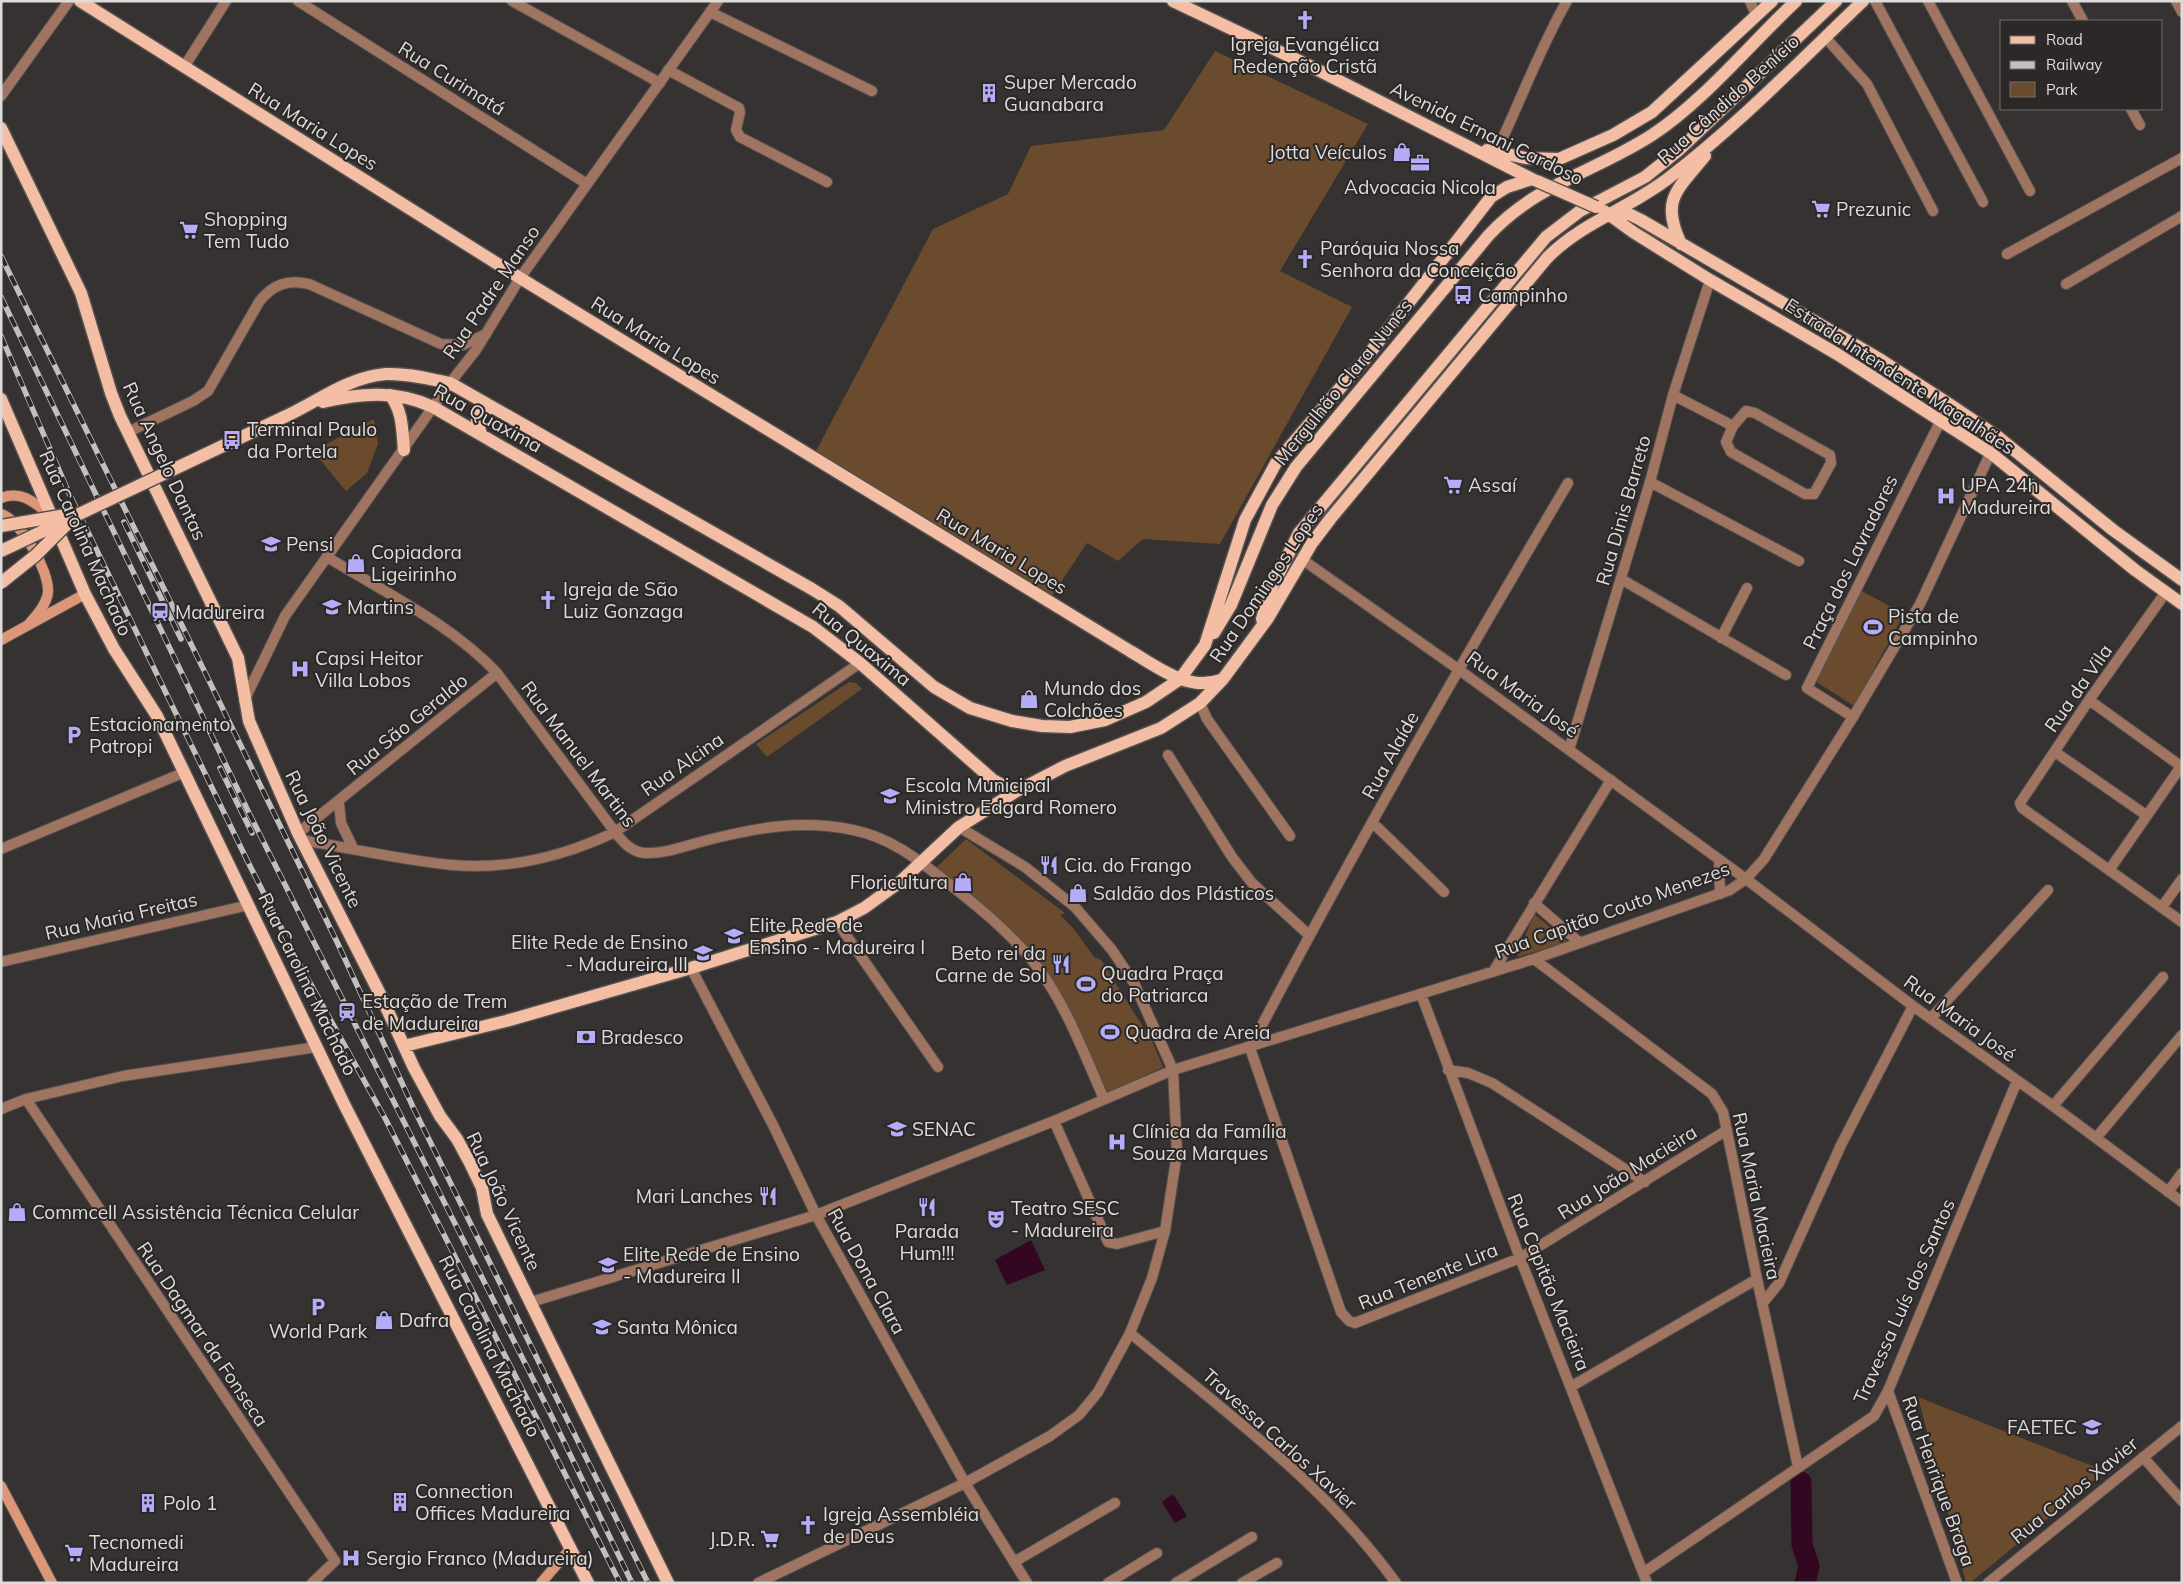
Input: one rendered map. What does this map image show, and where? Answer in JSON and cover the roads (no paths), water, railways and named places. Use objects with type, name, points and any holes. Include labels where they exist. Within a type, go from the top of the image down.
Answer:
[{"type":"main road","name":"Rua Maria Lopes","points":[[80,1],[520,278],[1122,646],[1180,679],[1203,684],[1223,679]]},
{"type":"main road","name":"Avenida Ernani Cardoso","points":[[1173,1],[1298,60],[1534,180],[1596,207]]},
{"type":"main road","points":[[1470,146],[1511,156],[1539,159],[1559,158],[1580,152],[1652,112],[1772,1]]},
{"type":"main road","name":"Mergulhão Clara Nunes","points":[[1205,645],[1225,615],[1272,505],[1296,467],[1488,236],[1502,221],[1529,199],[1652,135],[1704,91],[1796,1]]},
{"type":"main road","points":[[1259,629],[1270,591],[1299,533],[1546,237],[1580,211],[1645,177],[1674,154],[1836,1]]},
{"type":"main road","name":"Rua Cândido Benício","points":[[1610,214],[1660,185],[1721,137],[1863,1]]},
{"type":"main road","name":"Rua Angelo Dantas","points":[[1,128],[81,293],[111,393],[128,432],[238,658],[244,701]]},
{"type":"main road","points":[[1681,244],[1673,227],[1670,214],[1674,197],[1721,137]]},
{"type":"main road","name":"Rua Domingos Lopes","points":[[1030,724],[1070,727],[1105,720],[1146,702],[1180,679],[1205,645],[1245,520],[1276,463],[1359,366],[1491,197],[1507,187],[1534,180]]},
{"type":"main road","name":"Estrada Intendente Magalhães","points":[[1596,207],[1610,214],[1633,232],[1710,280],[1837,354],[1992,454],[2182,604]]},
{"type":"main road","name":"Rua Domingos Lopes","points":[[404,1046],[506,1021],[691,968],[837,922],[890,890],[958,827],[1015,792],[1065,766],[1161,728],[1200,703],[1223,679],[1275,608],[1303,560],[1331,518],[1547,258],[1575,234],[1610,214]]},
{"type":"main road","name":"Estrada Intendente Magalhães","points":[[1610,214],[1628,214],[1881,360],[1998,437],[2113,530],[2182,580]]},
{"type":"main road","name":"Rua Quaxima","points":[[309,406],[349,383],[376,375],[398,374],[450,383],[812,589],[839,606],[909,668],[952,698],[970,708],[1030,724]]},
{"type":"main road","name":"Rua Quaxima","points":[[309,406],[363,394],[390,395],[414,399],[433,407],[793,614],[834,641],[993,780],[1015,792]]},
{"type":"main road","points":[[390,395],[397,406],[401,420],[404,450]]},
{"type":"main road","name":"Rua Carolina Machado","points":[[1,399],[85,594],[114,649],[157,716],[317,1047],[588,1583]]},
{"type":"main road","points":[[1,551],[309,406]]},
{"type":"main road","points":[[481,434],[477,420],[482,411],[490,407]]},
{"type":"main road","points":[[1,498],[16,495],[22,496],[50,515]]},
{"type":"main road","points":[[1,526],[79,513]]},
{"type":"main road","points":[[1,583],[36,555],[79,513]]},
{"type":"main road","points":[[1,514],[18,524],[46,577],[46,600],[28,625]]},
{"type":"main road","points":[[1,640],[85,594]]},
{"type":"main road","name":"Rua João Vicente","points":[[244,701],[248,721],[299,837],[440,1116],[457,1139],[470,1163],[482,1188],[487,1214],[668,1583]]},
{"type":"main road","points":[[1,1486],[52,1583]]},
{"type":"main road","points":[[541,1583],[571,1548]]},
{"type":"street","points":[[1,96],[69,1]]},
{"type":"street","points":[[184,67],[226,1]]},
{"type":"street","name":"Rua Curimatá","points":[[298,1],[587,184]]},
{"type":"street","points":[[512,1],[660,83]]},
{"type":"street","name":"Rua Padre Manso","points":[[244,701],[285,616],[487,333],[520,278],[718,1]]},
{"type":"street","points":[[1504,135],[1532,75],[1549,32],[1566,1]]},
{"type":"street","points":[[1750,1],[1756,15]]},
{"type":"street","points":[[1875,1],[1983,202]]},
{"type":"street","points":[[1928,1],[2030,191]]},
{"type":"street","points":[[2072,1],[2082,20]]},
{"type":"street","points":[[2176,1],[2182,12]]},
{"type":"street","points":[[710,12],[872,91]]},
{"type":"street","points":[[1826,37],[1867,84],[1933,211]]},
{"type":"street","points":[[668,70],[739,108],[740,112],[736,130],[740,138],[827,182]]},
{"type":"street","points":[[2132,110],[2140,125]]},
{"type":"street","points":[[2007,254],[2182,158]]},
{"type":"street","points":[[2066,284],[2182,216]]},
{"type":"street","name":"Rua Dinis Barreto","points":[[1569,750],[1650,482],[1673,395],[1710,280]]},
{"type":"street","points":[[128,432],[193,401],[208,391],[259,302],[269,290],[280,284],[298,282],[309,284],[441,344],[463,345],[487,333]]},
{"type":"street","points":[[1673,395],[1733,426]]},
{"type":"street","name":"Praça dos Lavradores","points":[[1853,717],[1807,688],[1949,404]]},
{"type":"street","points":[[1750,411],[1830,456],[1831,463],[1816,492],[1805,494],[1730,452],[1726,442],[1733,426],[1742,414],[1750,411]]},
{"type":"street","name":"Rua Capitão Couto Menezes","points":[[531,1302],[816,1215],[1054,1121],[1174,1070],[1534,959],[1720,894],[1746,880],[1764,859],[1853,717],[1920,604],[1992,454],[1998,437]]},
{"type":"street","points":[[1650,482],[1799,561]]},
{"type":"street","name":"Rua Alaíde","points":[[1250,1048],[1309,935],[1458,669],[1568,483]]},
{"type":"street","name":"Rua Manuel Martins","points":[[327,557],[453,635],[480,656],[496,673],[626,845],[644,853],[658,852],[753,828],[788,824],[820,825],[878,837],[921,862],[990,918],[1032,960],[1048,982],[1076,1035],[1104,1099]]},
{"type":"street","name":"Rua Maria José","points":[[1303,560],[1611,780],[1913,1006],[2053,1106],[2182,1202]]},
{"type":"street","points":[[1621,579],[1786,675]]},
{"type":"street","points":[[1722,638],[1747,588]]},
{"type":"street","name":"Rua da Vila","points":[[2110,869],[2022,808],[2020,803],[2089,700],[2166,592]]},
{"type":"street","name":"Rua Alcina","points":[[299,837],[452,865],[483,865],[531,861],[592,843],[615,832],[860,663]]},
{"type":"street","name":"Rua São Geraldo","points":[[299,837],[496,673]]},
{"type":"street","points":[[2089,700],[2181,766],[2110,869],[2182,922]]},
{"type":"street","points":[[1200,703],[1208,719],[1290,836]]},
{"type":"street","points":[[2055,752],[2146,815]]},
{"type":"street","points":[[1168,755],[1232,857],[1247,877],[1266,898],[1309,935]]},
{"type":"street","points":[[1,849],[185,772]]},
{"type":"street","points":[[1493,972],[1611,780]]},
{"type":"street","points":[[339,803],[341,823],[354,848]]},
{"type":"street","points":[[1372,822],[1444,892]]},
{"type":"street","points":[[758,1583],[965,1483],[1050,1436],[1079,1415],[1098,1392],[1130,1333],[1152,1278],[1165,1231],[1177,1153],[1174,1070],[1134,983],[1087,918],[1057,891],[1024,867],[958,827]]},
{"type":"street","points":[[1720,860],[1720,894]]},
{"type":"street","points":[[2162,907],[2182,879]]},
{"type":"street","points":[[1930,1018],[2048,890]]},
{"type":"street","points":[[1534,903],[1579,942]]},
{"type":"street","name":"Rua Maria Freitas","points":[[1,962],[250,905]]},
{"type":"street","points":[[837,922],[938,1067]]},
{"type":"street","name":"Rua Maria Macieira","points":[[1534,959],[1712,1094],[1724,1112],[1762,1304],[1798,1467]]},
{"type":"street","name":"Rua Dona Clara","points":[[691,968],[773,1125],[816,1215],[965,1483],[1027,1583]]},
{"type":"street","points":[[2053,1106],[2163,977]]},
{"type":"street","name":"Rua Capitão Macieira","points":[[1421,994],[1520,1258],[1572,1386],[1645,1578]]},
{"type":"street","points":[[1762,1304],[1779,1282],[1841,1145],[1913,1006]]},
{"type":"street","points":[[2096,1138],[2182,1035]]},
{"type":"street","points":[[1,1109],[26,1098],[123,1076],[317,1047]]},
{"type":"street","name":"Rua Tenente Lira","points":[[1250,1048],[1341,1312],[1349,1321],[1360,1322],[1520,1258]]},
{"type":"street","points":[[1448,1070],[1468,1073],[1486,1080],[1645,1182]]},
{"type":"street","name":"Travessa Luís dos Santos","points":[[1645,1578],[1798,1467],[1864,1425],[1874,1416],[1888,1391],[2017,1081]]},
{"type":"street","name":"Rua Dagmar da Fonseca","points":[[26,1098],[335,1561],[312,1583]]},
{"type":"street","points":[[1054,1121],[1108,1242],[1118,1244],[1165,1231]]},
{"type":"street","name":"Rua João Macieira","points":[[1520,1258],[1727,1130]]},
{"type":"street","points":[[2168,1192],[2182,1173]]},
{"type":"street","points":[[1572,1386],[1757,1280]]},
{"type":"street","name":"Travessa Carlos Xavier","points":[[1130,1333],[1310,1487],[1355,1530],[1396,1583]]},
{"type":"street","name":"Rua Henrique Braga","points":[[1888,1391],[1958,1583]]},
{"type":"street","name":"Rua Carlos Xavier","points":[[1988,1583],[2182,1426]]},
{"type":"street","points":[[2143,1457],[2182,1501]]},
{"type":"street","points":[[1014,1562],[1114,1503]]},
{"type":"street","points":[[1176,1583],[1252,1537]]},
{"type":"street","points":[[1108,1583],[1157,1553]]},
{"type":"street","points":[[1242,1583],[1277,1563]]},
{"type":"waterway","points":[[1801,1482],[1802,1545],[1809,1566],[1805,1583]]},
{"type":"railway","points":[[1,256],[338,944],[413,1107],[648,1583]]},
{"type":"railway","points":[[1,297],[248,811],[553,1419],[632,1583]]},
{"type":"railway","points":[[1,336],[69,493],[247,860],[299,963],[386,1120],[620,1583]]},
{"type":"railway","points":[[124,522],[181,639]]},
{"type":"railway","points":[[220,768],[252,833]]},
{"type":"place","name":"Igreja Evangélica Redenção Cristã","points":[[1305,20]]},
{"type":"place","name":"Super Mercado Guanabara","points":[[989,93]]},
{"type":"place","name":"Jotta Veículos","points":[[1402,152]]},
{"type":"place","name":"Advocacia Nicola","points":[[1420,163]]},
{"type":"place","name":"Prezunic","points":[[1821,209]]},
{"type":"place","name":"Shopping Tem Tudo","points":[[189,230]]},
{"type":"place","name":"Paróquia Nossa Senhora da Conceição","points":[[1305,259]]},
{"type":"place","name":"Campinho","points":[[1463,295]]},
{"type":"place","name":"Terminal Paulo da Portela","points":[[232,440]]},
{"type":"place","name":"Assaí","points":[[1453,485]]},
{"type":"place","name":"UPA 24h Madureira","points":[[1946,496]]},
{"type":"place","name":"Pensi","points":[[271,544]]},
{"type":"place","name":"Copiadora Ligeirinho","points":[[356,563]]},
{"type":"place","name":"Igreja de São Luiz Gonzaga","points":[[548,600]]},
{"type":"place","name":"Martins","points":[[332,607]]},
{"type":"place","name":"Madureira","points":[[160,612]]},
{"type":"place","name":"Pista de Campinho","points":[[1873,627]]},
{"type":"place","name":"Capsi Heitor Villa Lobos","points":[[300,669]]},
{"type":"place","name":"Mundo dos Colchões","points":[[1029,699]]},
{"type":"place","name":"Estacionamento Patropi","points":[[74,735]]},
{"type":"place","name":"Escola Municipal Ministro Edgard Romero","points":[[890,796]]},
{"type":"place","name":"Cia. do Frango","points":[[1049,865]]},
{"type":"place","name":"Floricultura","points":[[963,882]]},
{"type":"place","name":"Saldão dos Plásticos","points":[[1078,893]]},
{"type":"place","name":"Elite Rede de Ensino - Madureira I","points":[[734,936]]},
{"type":"place","name":"Elite Rede de Ensino - Madureira III","points":[[703,953]]},
{"type":"place","name":"Beto rei da Carne de Sol","points":[[1061,964]]},
{"type":"place","name":"Quadra Praça do Patriarca","points":[[1086,984]]},
{"type":"place","name":"Estação de Trem de Madureira","points":[[347,1012]]},
{"type":"place","name":"Quadra de Areia","points":[[1110,1032]]},
{"type":"place","name":"Bradesco","points":[[586,1037]]},
{"type":"place","name":"SENAC","points":[[897,1129]]},
{"type":"place","name":"Clínica da Família Souza Marques","points":[[1117,1142]]},
{"type":"place","name":"Mari Lanches","points":[[768,1196]]},
{"type":"place","name":"Parada Hum!!!","points":[[927,1207]]},
{"type":"place","name":"Commcell Assistência Técnica Celular","points":[[17,1212]]},
{"type":"place","name":"Teatro SESC - Madureira","points":[[996,1219]]},
{"type":"place","name":"Elite Rede de Ensino - Madureira II","points":[[608,1265]]},
{"type":"place","name":"World Park","points":[[318,1307]]},
{"type":"place","name":"Dafra","points":[[384,1320]]},
{"type":"place","name":"Santa Mônica","points":[[602,1327]]},
{"type":"place","name":"FAETEC","points":[[2092,1427]]},
{"type":"place","name":"Connection Offices Madureira","points":[[400,1502]]},
{"type":"place","name":"Polo 1","points":[[148,1503]]},
{"type":"place","name":"Igreja Assembléia de Deus","points":[[808,1525]]},
{"type":"place","name":"J.D.R.","points":[[770,1539]]},
{"type":"place","name":"Tecnomedi Madureira","points":[[74,1553]]},
{"type":"place","name":"Sergio Franco (Madureira)","points":[[351,1558]]}]
